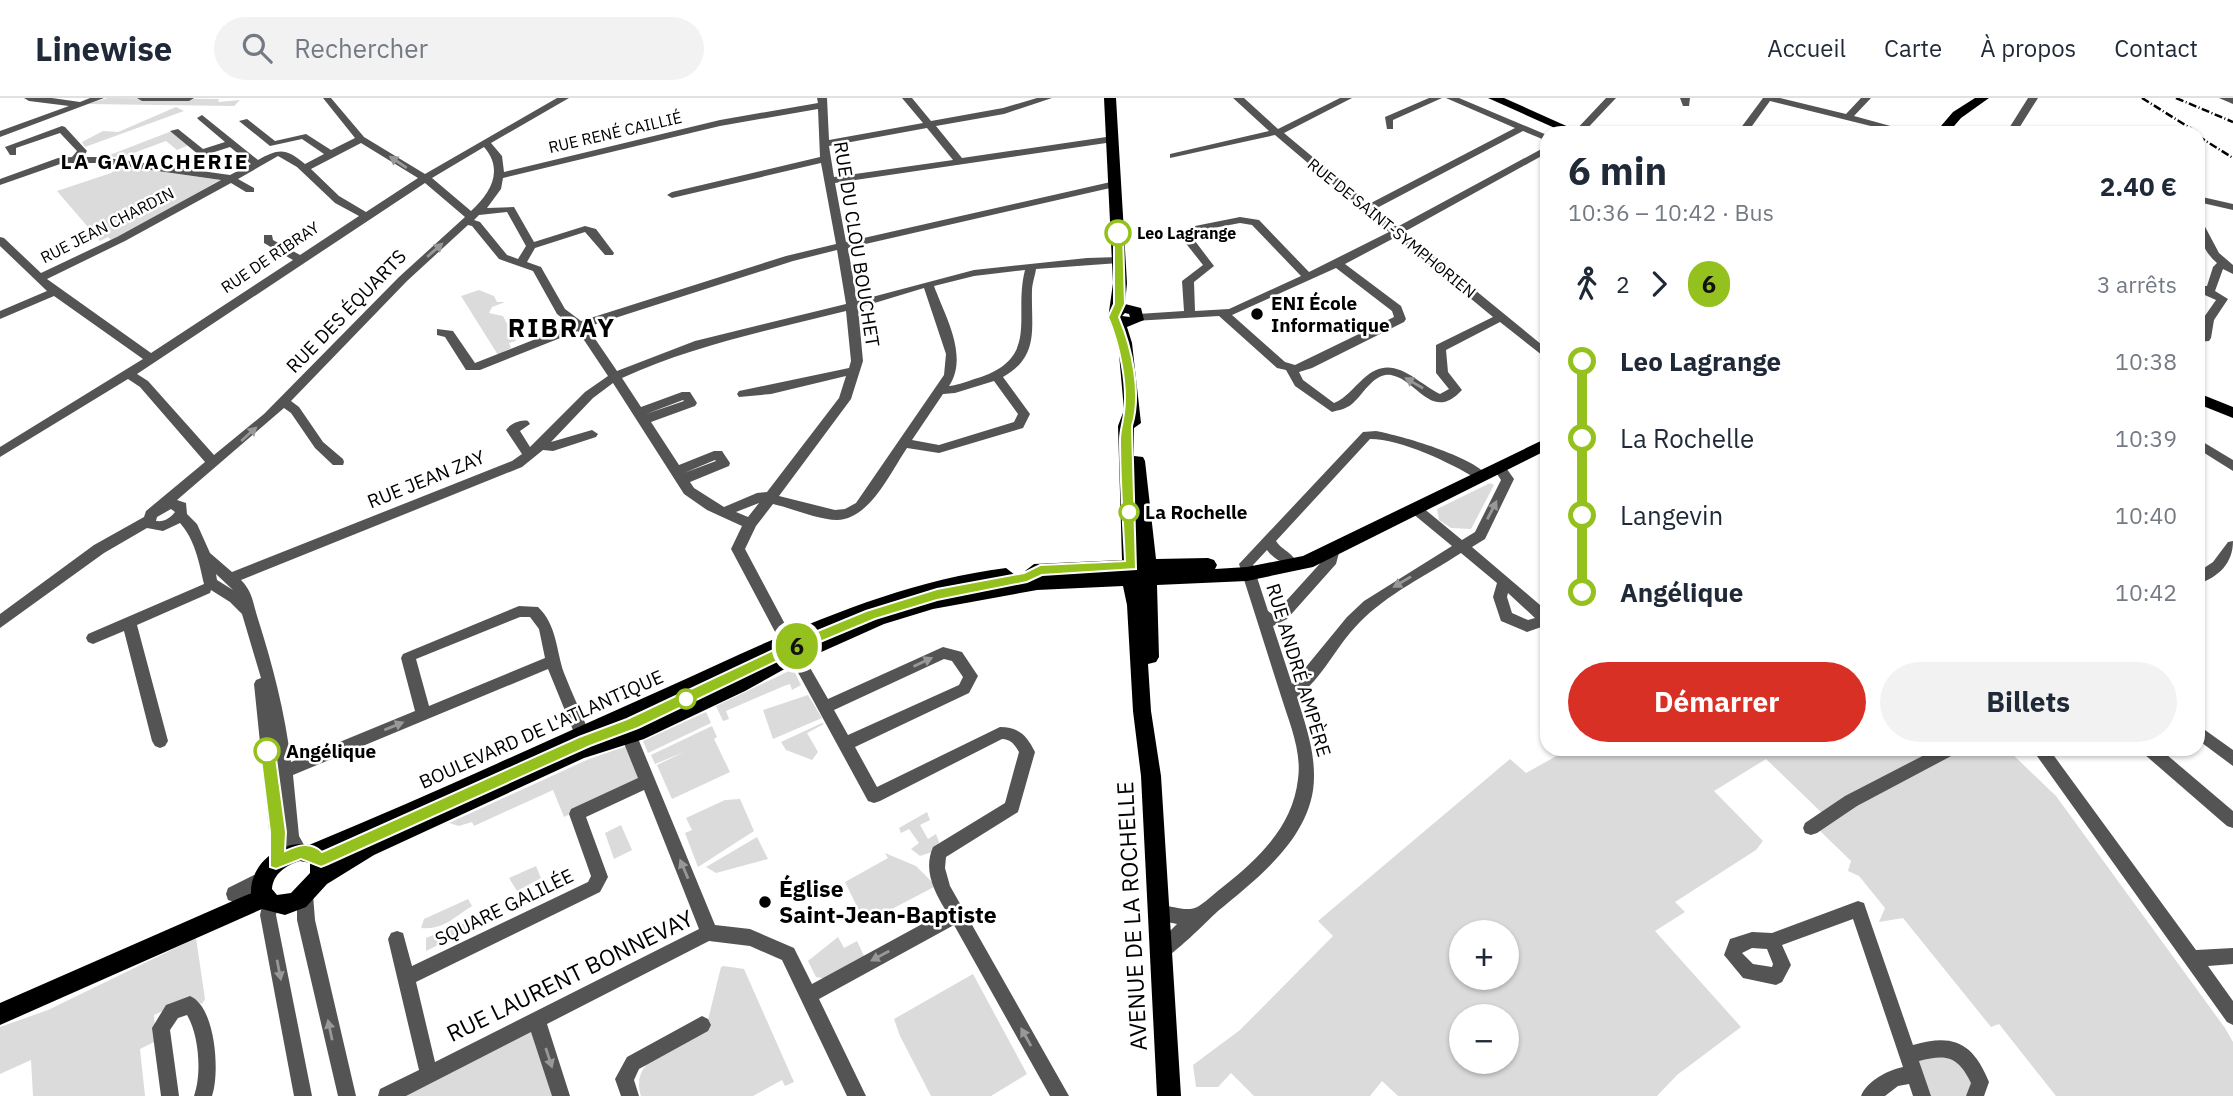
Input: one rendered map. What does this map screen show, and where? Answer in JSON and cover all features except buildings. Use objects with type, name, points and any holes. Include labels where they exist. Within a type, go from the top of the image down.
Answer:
[{"type":"main road","name":"AVENUE DE LA ROCHELLE","points":[[1110,98],[1120,283],[1132,315],[1125,343],[1130,413],[1134,425],[1138,574],[1150,709],[1147,733],[1169,1096]]},
{"type":"main road","points":[[1947,126],[1957,115],[1983,98]]},
{"type":"main road","points":[[1500,99],[1561,126]]},
{"type":"main road","points":[[2205,400],[2233,413]]},
{"type":"main road","points":[[1138,574],[1247,569],[1307,562],[1417,510],[1540,447]]},
{"type":"main road","points":[[1247,569],[1287,558],[1333,550]]},
{"type":"main road","name":"BOULEVARD DE L'ATLANTIQUE","points":[[321,877],[368,848],[450,809],[579,751],[629,736],[872,608],[957,581],[1068,567],[1138,574]]},
{"type":"main road","name":"BOULEVARD DE L'ATLANTIQUE","points":[[306,852],[416,810],[582,735],[792,648],[906,610],[1030,583],[1138,574]]},
{"type":"main road","points":[[0,1005],[246,895],[264,891],[287,904],[305,895],[321,877],[322,863],[306,852],[276,862],[264,891],[0,1014]]},
{"type":"street","points":[[29,98],[78,104]]},
{"type":"street","points":[[0,134],[99,98]]},
{"type":"street","points":[[142,98],[189,98]]},
{"type":"street","points":[[538,98],[550,105]]},
{"type":"street","name":"RUE DE RIBRAY","points":[[0,453],[128,374],[365,215],[564,98]]},
{"type":"street","points":[[908,98],[959,161]]},
{"type":"street","points":[[823,144],[1004,111],[1047,98]]},
{"type":"street","name":"RUE DE SAINT-SYMPHORIEN","points":[[1238,98],[1540,349]]},
{"type":"street","points":[[1174,156],[1276,132],[1348,98]]},
{"type":"street","points":[[1390,127],[1388,119],[1437,98]]},
{"type":"street","points":[[1451,98],[1540,135]]},
{"type":"street","points":[[1584,126],[1611,98]]},
{"type":"street","points":[[1747,126],[1768,98],[1880,126]]},
{"type":"street","points":[[1847,118],[1866,98]]},
{"type":"street","points":[[2015,126],[2033,98]]},
{"type":"street","points":[[2224,98],[2233,101]]},
{"type":"street","points":[[327,99],[335,112],[366,141],[426,179],[472,217],[503,257],[540,272],[561,311],[579,325],[678,477],[704,502],[750,524]]},
{"type":"street","name":"RUE DU CLOU BOUCHET","points":[[822,101],[823,144],[828,181],[857,345],[855,371],[845,399],[750,524],[739,544],[740,558],[874,796],[1000,733],[1011,733],[1021,741],[1027,752],[1012,807],[1007,813],[950,842],[939,852],[934,863],[940,883],[957,914]]},
{"type":"street","name":"RUE RENÉ CAILLIÉ","points":[[499,176],[822,101]]},
{"type":"street","points":[[202,118],[235,126],[273,144],[303,136],[330,154]]},
{"type":"street","points":[[1861,126],[1863,122]]},
{"type":"street","points":[[231,143],[235,126]]},
{"type":"street","points":[[1369,208],[1522,128]]},
{"type":"street","points":[[13,153],[10,147],[62,129],[82,151],[76,159]]},
{"type":"street","points":[[175,131],[202,153],[231,143]]},
{"type":"street","points":[[828,181],[1113,139]]},
{"type":"street","points":[[303,169],[330,154],[366,141]]},
{"type":"street","points":[[231,143],[256,163]]},
{"type":"street","points":[[486,144],[497,156],[499,176]]},
{"type":"street","name":"RUE JEAN CHARDIN","points":[[39,278],[112,243],[256,163],[281,152],[333,197],[365,215]]},
{"type":"street","points":[[1132,315],[1223,314],[1397,232],[1540,153]]},
{"type":"street","points":[[0,182],[58,161],[76,159],[113,161],[230,178],[250,190]]},
{"type":"street","points":[[679,207],[670,192],[825,159]]},
{"type":"street","name":"RUE DES ÉQUARTS","points":[[158,524],[160,507],[284,402],[403,279],[472,217],[494,193],[499,176]]},
{"type":"street","points":[[440,332],[449,334],[473,368],[579,325],[733,275],[841,247],[1115,184]]},
{"type":"street","points":[[2205,201],[2233,207]]},
{"type":"street","points":[[472,217],[510,209],[531,246]]},
{"type":"street","points":[[1190,314],[1188,281],[1209,266],[1190,242],[1194,231],[1199,228],[1240,219],[1255,222],[1308,276]]},
{"type":"street","points":[[521,263],[531,246],[588,229],[609,253]]},
{"type":"street","points":[[268,237],[268,241],[299,259]]},
{"type":"street","points":[[2205,239],[2214,255],[2228,268]]},
{"type":"street","points":[[0,240],[39,278],[151,359]]},
{"type":"street","points":[[1223,314],[1281,365],[1291,369],[1308,365],[1400,319],[1397,309],[1336,263]]},
{"type":"street","name":"RUE JEAN ZAY","points":[[230,579],[511,466],[529,455],[594,391],[613,378],[652,359],[698,344],[934,285],[958,285],[1013,270],[1036,267],[1119,264]]},
{"type":"street","points":[[944,386],[962,386],[997,376],[1017,363],[1026,348],[1026,285],[1036,267]]},
{"type":"street","points":[[2205,290],[2211,289],[2218,267],[2228,268]]},
{"type":"street","points":[[1013,270],[1026,285]]},
{"type":"street","points":[[724,512],[758,496],[835,515],[851,512],[865,502],[944,386],[952,354],[934,285]]},
{"type":"street","points":[[0,315],[57,291]]},
{"type":"street","points":[[2205,291],[2222,299],[2205,326]]},
{"type":"street","points":[[1291,369],[1292,375],[1300,384],[1332,408],[1343,405],[1378,374],[1386,372],[1419,385],[1437,398],[1444,398],[1457,390],[1442,373],[1440,348],[1501,317]]},
{"type":"street","points":[[743,394],[763,393],[798,382],[855,371]]},
{"type":"street","points":[[128,374],[144,384],[213,463]]},
{"type":"street","points":[[905,443],[939,449],[1019,425],[1024,414],[997,376]]},
{"type":"street","points":[[284,402],[295,410],[324,451],[338,462]]},
{"type":"street","points":[[524,424],[512,430],[529,455]]},
{"type":"street","points":[[540,445],[553,447],[592,434]]},
{"type":"street","points":[[1247,569],[1268,540],[1367,435],[1387,435],[1449,461],[1476,480]]},
{"type":"street","points":[[2205,448],[2233,466]]},
{"type":"street","points":[[1288,695],[1303,684],[1352,621],[1369,605],[1480,535],[1508,480],[1499,468]]},
{"type":"street","points":[[180,488],[179,510],[192,528],[205,556],[211,583],[235,598],[247,611]]},
{"type":"street","points":[[160,507],[179,510]]},
{"type":"street","points":[[0,622],[66,574],[179,510]]},
{"type":"street","points":[[1417,510],[1504,582]]},
{"type":"street","points":[[158,524],[194,536]]},
{"type":"street","points":[[1268,540],[1277,553],[1287,558]]},
{"type":"street","points":[[2205,573],[2218,566],[2233,546]]},
{"type":"street","points":[[1267,621],[1331,560],[1333,550]]},
{"type":"street","points":[[205,556],[245,593],[247,611],[267,670],[291,838],[306,852]]},
{"type":"street","name":"RUE ANDRÉ AMPÈRE","points":[[1161,952],[1272,853],[1301,810],[1308,779],[1307,760],[1267,621],[1247,569]]},
{"type":"street","points":[[93,638],[205,589]]},
{"type":"street","points":[[422,709],[408,658],[411,655],[519,612],[533,611],[539,616],[553,651],[553,661],[582,735]]},
{"type":"street","points":[[128,622],[160,741]]},
{"type":"street","points":[[825,707],[943,653],[957,656],[971,676],[964,689],[845,744]]},
{"type":"street","points":[[281,779],[553,661]]},
{"type":"street","points":[[629,736],[645,782],[706,922],[708,933]]},
{"type":"street","points":[[2205,736],[2233,759]]},
{"type":"street","points":[[1811,828],[1852,801],[1937,756]]},
{"type":"street","points":[[2045,756],[2233,1016]]},
{"type":"street","points":[[2157,756],[2233,821]]},
{"type":"street","points":[[276,862],[281,779]]},
{"type":"street","name":"SQUARE GALILÉE","points":[[406,978],[594,887],[600,877],[577,814],[645,782]]},
{"type":"street","points":[[234,894],[264,891],[303,1096]]},
{"type":"street","points":[[305,895],[306,920],[346,1096]]},
{"type":"street","points":[[1772,941],[1858,909],[1922,1096]]},
{"type":"street","points":[[810,994],[957,914],[1060,1096]]},
{"type":"street","points":[[1158,914],[1188,918],[1202,914]]},
{"type":"street","name":"RUE LAURENT BONNEVAY","points":[[387,1096],[708,933],[737,933],[766,941],[788,954],[810,994],[857,1096]]},
{"type":"street","points":[[397,939],[429,1074]]},
{"type":"street","points":[[2194,959],[2233,956]]},
{"type":"street","points":[[170,1096],[162,1028],[172,1011],[190,1005],[199,1013],[209,1082],[203,1096]]},
{"type":"street","points":[[536,1019],[561,1096]]},
{"type":"street","points":[[630,1096],[624,1079],[633,1063],[702,1025]]},
{"type":"street","points":[[1870,1096],[1911,1064],[1945,1046],[1957,1050],[1980,1082],[1975,1096]]},
{"type":"shaded area","points":[[108,98],[219,99],[218,102],[240,100],[234,106],[87,104]]},
{"type":"shaded area","points":[[176,107],[184,111],[85,147],[82,142],[103,131],[118,132]]},
{"type":"shaded area","points":[[172,131],[189,145],[177,150],[166,141],[120,158],[107,156]]},
{"type":"shaded area","points":[[121,166],[220,180],[112,241],[108,237],[100,241],[57,191],[111,173]]},
{"type":"shaded area","points":[[479,290],[494,296],[497,302],[505,302],[492,307],[489,313],[503,316],[516,341],[509,343],[511,348],[498,355],[461,296]]},
{"type":"shaded area","points":[[1490,483],[1494,485],[1471,529],[1451,528],[1439,520],[1437,509]]},
{"type":"shaded area","points":[[793,669],[801,685],[792,690],[790,684],[784,686],[726,711],[729,719],[723,721],[716,706]]},
{"type":"shaded area","points":[[808,695],[822,718],[773,739],[763,710]]},
{"type":"shaded area","points":[[706,712],[711,723],[648,753],[643,741]]},
{"type":"shaded area","points":[[824,724],[807,733],[818,752],[812,760],[786,750],[781,742]]},
{"type":"shaded area","points":[[712,726],[717,737],[714,739],[730,772],[672,799],[657,765],[684,752],[655,764],[651,755]]},
{"type":"shaded area","points":[[627,746],[639,776],[637,781],[564,817],[553,790],[474,826],[472,822],[459,826],[449,823],[589,759]]},
{"type":"shaded area","points":[[1556,756],[1926,756],[1822,813],[1766,759],[1714,791],[1763,841],[1756,850],[1675,902],[1685,912],[1655,931],[1741,1027],[1677,1075],[1657,1096],[1398,1096],[1382,1081],[1370,1096],[1254,1096],[1231,1073],[1218,1087],[1196,1087],[1193,1065],[1240,1030],[1333,936],[1318,921],[1510,759],[1526,773]]},
{"type":"shaded area","points":[[1950,756],[2014,756],[2056,796],[2225,1028],[2233,1042],[2233,1096],[2056,1096],[1999,1024],[1991,1027],[1903,918],[1879,922],[1885,908],[1859,876],[1848,871],[1851,861],[1819,830],[1854,806]]},
{"type":"shaded area","points":[[740,799],[754,831],[698,867],[685,833],[692,830],[686,818],[725,800]]},
{"type":"shaded area","points":[[927,812],[930,820],[920,825],[928,839],[936,834],[939,842],[935,851],[920,856],[911,849],[919,843],[909,829],[901,833],[899,828]]},
{"type":"shaded area","points":[[621,825],[632,850],[614,859],[605,833]]},
{"type":"shaded area","points":[[757,837],[768,859],[716,873],[706,867]]},
{"type":"shaded area","points":[[885,853],[916,866],[936,886],[865,923],[845,882],[888,858]]},
{"type":"shaded area","points":[[536,866],[541,878],[517,891],[509,878]]},
{"type":"shaded area","points":[[468,899],[472,906],[448,922],[436,927],[421,928],[424,919]]},
{"type":"shaded area","points":[[481,917],[485,922],[426,951],[426,938]]},
{"type":"shaded area","points":[[838,937],[844,948],[857,941],[865,958],[827,979],[816,977],[808,961]]},
{"type":"shaded area","points":[[196,938],[205,999],[202,1004],[191,998],[154,1015],[156,1041],[140,1049],[145,1096],[33,1096],[31,1060],[0,1074],[0,1027],[48,1010]]},
{"type":"shaded area","points":[[721,967],[744,969],[794,1082],[785,1086],[782,1080],[753,1096],[641,1096],[639,1083],[642,1071],[649,1062],[659,1053],[706,1028]]},
{"type":"shaded area","points":[[973,974],[1027,1074],[991,1096],[931,1096],[894,1019]]},
{"type":"shaded area","points":[[533,1029],[555,1096],[405,1096]]},
{"type":"shaded area","points":[[1948,1049],[1975,1082],[1966,1096],[1929,1096],[1919,1060]]},
{"type":"railway","points":[[2142,98],[2187,126]]},
{"type":"railway","points":[[2176,98],[2233,122]]},
{"type":"railway","points":[[2205,140],[2233,158]]},
{"type":"bus line","name":"6","points":[[267,751],[278,832],[279,850],[276,862],[300,852],[312,853],[321,860],[585,741],[633,724],[791,648],[871,615],[937,594],[1027,577],[1040,570],[1132,565],[1126,453],[1126,426],[1130,413],[1125,343],[1118,321],[1114,317],[1120,304],[1118,233]]},
{"type":"place","name":"Leo Lagrange","points":[[1118,233]]},
{"type":"place","name":"ENI École Informatique","points":[[1257,314]]},
{"type":"place","name":"La Rochelle","points":[[1129,512]]},
{"type":"place","name":"Angélique","points":[[267,751]]},
{"type":"place","name":"Église Saint-Jean-Baptiste","points":[[765,902]]},
{"type":"district","name":"LA GAVACHERIE","points":[[155,162]]},
{"type":"district","name":"RIBRAY","points":[[562,328]]}]
